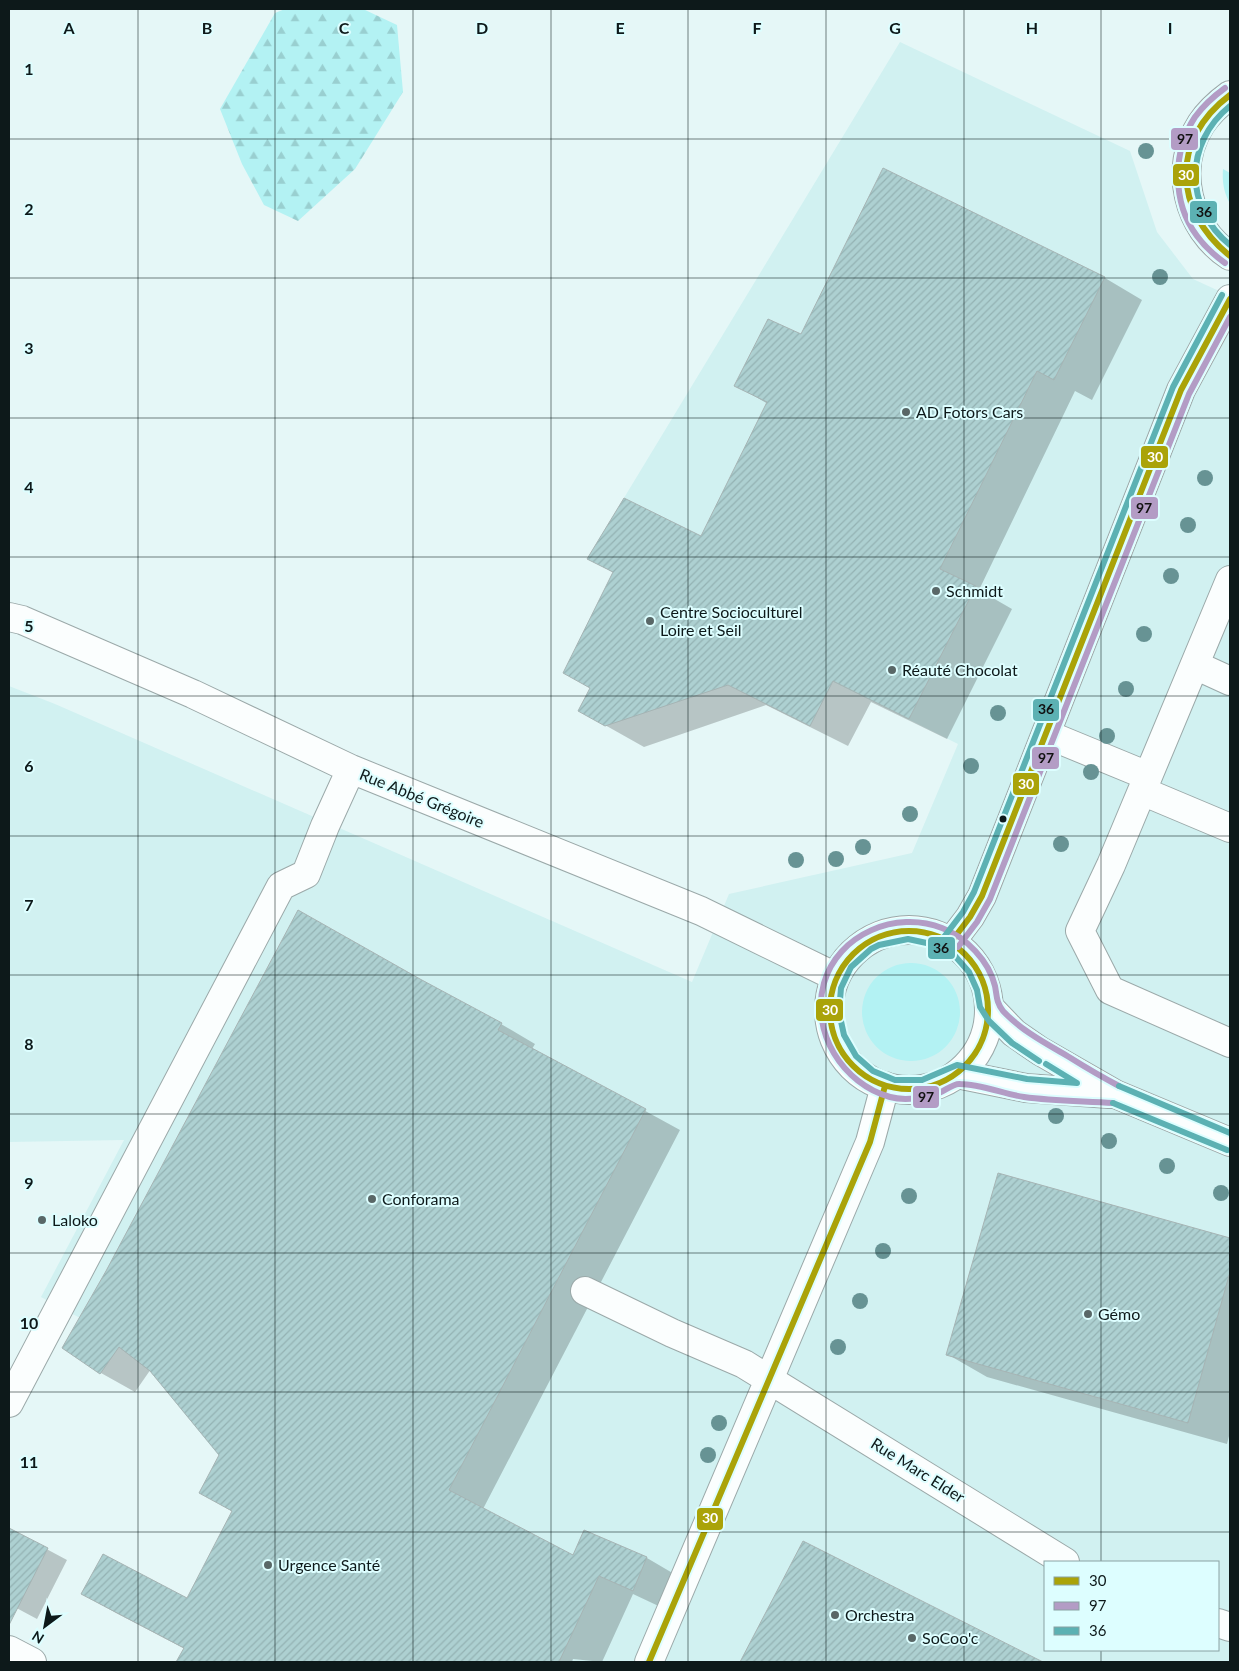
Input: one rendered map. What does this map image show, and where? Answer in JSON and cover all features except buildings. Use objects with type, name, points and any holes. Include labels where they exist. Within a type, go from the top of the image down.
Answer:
[{"type":"street","points":[[1230,95],[1214,107],[1199,127],[1189,153],[1186,177],[1189,200],[1201,226],[1214,243],[1230,256]]},
{"type":"street","points":[[951,942],[970,917],[982,896],[1181,390],[1230,299]]},
{"type":"street","points":[[1230,580],[1111,865],[1080,931],[1110,990],[1230,1043]]},
{"type":"street","name":"Rue Abbé Grégoire","points":[[9,617],[22,620],[193,694],[351,769],[701,911],[836,977]]},
{"type":"street","points":[[1194,665],[1230,681]]},
{"type":"street","points":[[1046,734],[1230,828]]},
{"type":"street","points":[[9,1402],[280,886],[306,874],[351,769]]},
{"type":"street","points":[[908,930],[923,932],[951,942],[966,954],[978,970],[986,988],[989,1007],[987,1026],[981,1044],[971,1060],[957,1074],[941,1083],[922,1089],[903,1090],[884,1086],[867,1078],[852,1066],[840,1050],[832,1034],[829,1014],[830,995],[843,964],[853,952],[865,943],[893,932],[908,930]]},
{"type":"street","points":[[989,1007],[1014,1033],[1040,1051],[1115,1094],[1230,1142]]},
{"type":"street","points":[[957,1074],[1026,1088],[1115,1094]]},
{"type":"street","points":[[649,1662],[870,1142],[884,1086]]},
{"type":"street","name":"Rue Marc Elder","points":[[585,1291],[672,1333],[744,1364],[1064,1561]]},
{"type":"street","points":[[9,1650],[32,1662]]},
{"type":"shaded area","points":[[900,42],[1130,151],[1157,232],[1193,279],[1230,296],[1230,1662],[465,1662],[444,1660],[244,1487],[150,1371],[80,1318],[41,1297],[124,1140],[9,1142],[9,686],[55,704],[692,982],[729,894],[912,853],[958,744],[587,559]]},
{"type":"green space","points":[[285,9],[363,9],[397,25],[403,92],[355,169],[298,221],[264,205],[242,164],[220,109],[275,13]]},
{"type":"green space","points":[[1223,169],[1230,173],[1230,204],[1224,187]]},
{"type":"green space","points":[[901,963],[921,963],[930,966],[946,977],[957,993],[960,1002],[960,1022],[957,1031],[946,1047],[930,1058],[921,1061],[901,1061],[884,1053],[870,1039],[862,1022],[862,1002],[870,985],[884,971]]},
{"type":"transit line","name":"97","points":[[1225,88],[1202,109],[1187,131],[1179,161],[1178,177],[1179,193],[1189,223],[1203,244],[1225,263]]},
{"type":"transit line","name":"30","points":[[1230,95],[1210,113],[1197,133],[1189,154],[1186,175],[1189,197],[1198,218],[1211,238],[1230,256]]},
{"type":"transit line","name":"36","points":[[1230,106],[1215,121],[1204,138],[1198,156],[1196,176],[1198,195],[1204,213],[1215,230],[1230,245]]},
{"type":"transit line","name":"36","points":[[944,937],[963,912],[974,892],[1173,387],[1222,295]]},
{"type":"transit line","name":"30","points":[[951,942],[970,917],[982,896],[1181,390],[1230,299]]},
{"type":"transit line","name":"97","points":[[958,947],[977,922],[990,899],[1189,394],[1230,317]]},
{"type":"transit line","name":"97","points":[[1113,1103],[1024,1097],[960,1084],[922,1098],[902,1099],[890,1097],[873,1090],[858,1081],[845,1068],[834,1054],[826,1037],[822,1020],[821,1001],[824,983],[831,966],[842,951],[855,939],[871,930],[906,922],[924,923],[942,928],[960,937],[982,959],[992,977],[999,1005],[1010,1018],[1043,1042],[1119,1086]]},
{"type":"transit line","name":"30","points":[[917,931],[932,934],[946,940],[965,954],[975,966],[985,987],[988,1010],[985,1033],[975,1054],[965,1066],[953,1076],[932,1086],[917,1089],[901,1089],[886,1086],[865,1076],[843,1054],[831,1026],[830,1002],[833,987],[843,966],[865,944],[893,932],[917,931]]},
{"type":"transit line","name":"36","points":[[1039,1061],[1012,1043],[989,1021],[980,1007],[977,990],[969,972],[955,956],[936,945],[908,939],[879,945],[871,949],[851,967],[841,988],[839,1012],[844,1035],[856,1056],[873,1071],[895,1080],[922,1080],[957,1065],[1027,1079],[1077,1083],[1046,1064]]},
{"type":"transit line","name":"30","points":[[649,1662],[870,1142],[885,1086]]},
{"type":"transit line","name":"36","points":[[1119,1086],[1230,1133]]},
{"type":"transit line","name":"36","points":[[1113,1103],[1227,1150]]},
{"type":"place","name":"AD Fotors Cars","points":[[906,412]]},
{"type":"place","name":"Schmidt","points":[[936,591]]},
{"type":"place","name":"Centre Socioculturel Loire et Seil","points":[[650,621]]},
{"type":"place","name":"Réauté Chocolat","points":[[892,670]]},
{"type":"place","name":"Conforama","points":[[372,1199]]},
{"type":"place","name":"Laloko","points":[[42,1220]]},
{"type":"place","name":"Gémo","points":[[1088,1314]]},
{"type":"place","name":"Urgence Santé","points":[[268,1565]]},
{"type":"place","name":"Orchestra","points":[[835,1615]]},
{"type":"place","name":"SoCoo'c","points":[[912,1638]]}]
